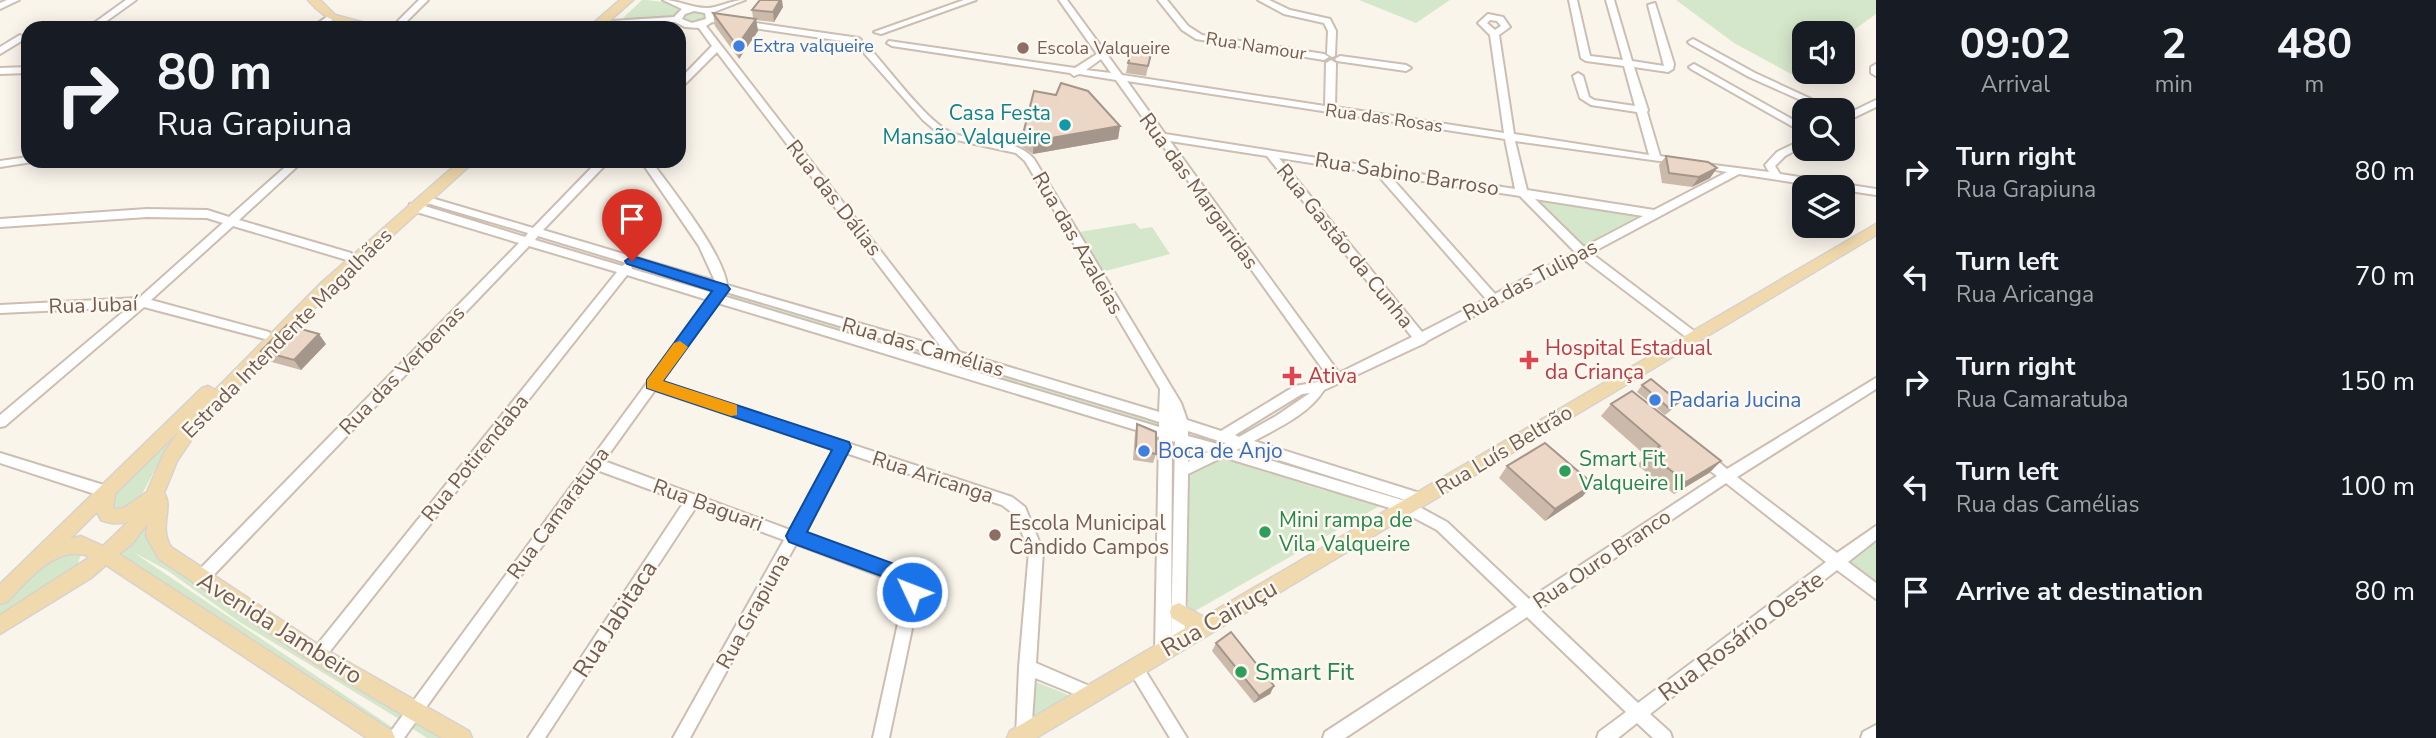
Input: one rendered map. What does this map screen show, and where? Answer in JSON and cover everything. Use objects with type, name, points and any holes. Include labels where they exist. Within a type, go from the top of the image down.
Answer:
[{"type":"main road","points":[[314,0],[331,17],[348,21]]},
{"type":"main road","points":[[604,21],[626,0]]},
{"type":"main road","points":[[614,21],[637,0]]},
{"type":"main road","name":"Estrada Intendente Magalhães","points":[[0,596],[347,256],[448,168]]},
{"type":"main road","name":"Estrada Intendente Magalhães","points":[[0,625],[107,556],[139,524],[170,458],[196,419],[325,288],[460,168]]},
{"type":"main road","name":"Rua Luís Beltrão","points":[[1414,503],[1616,389],[1694,337],[1876,229]]},
{"type":"main road","points":[[107,492],[104,509],[107,515],[123,516],[142,505],[161,481]]},
{"type":"main road","name":"Avenida Jambeiro","points":[[161,481],[155,524],[158,544],[200,579],[318,655],[462,738]]},
{"type":"main road","name":"Rua Cairuçu","points":[[1020,736],[1414,503]]},
{"type":"main road","name":"Avenida Jambeiro","points":[[36,561],[73,544],[87,545],[391,738]]},
{"type":"main road","points":[[1179,612],[1204,627]]},
{"type":"street","points":[[0,6],[15,0]]},
{"type":"street","points":[[101,21],[132,0]]},
{"type":"street","points":[[402,21],[424,0]]},
{"type":"street","points":[[667,0],[707,18],[856,40],[867,33],[878,32],[972,0]]},
{"type":"street","points":[[686,24],[707,18],[741,0]]},
{"type":"street","name":"Rua das Margaridas","points":[[1063,0],[1336,380]]},
{"type":"street","name":"Rua Namour","points":[[1162,0],[1185,29],[1199,37],[1406,68]]},
{"type":"street","points":[[1262,0],[1287,12],[1327,21],[1332,31],[1330,110]]},
{"type":"street","points":[[1573,0],[1586,58],[1631,66],[1670,67],[1652,5]]},
{"type":"street","points":[[1610,0],[1631,66],[1655,158]]},
{"type":"street","points":[[677,19],[679,14],[690,9]]},
{"type":"street","points":[[326,21],[331,17]]},
{"type":"street","name":"Rua das Dálias","points":[[707,18],[717,46],[955,356],[964,373]]},
{"type":"street","points":[[658,21],[679,21]]},
{"type":"street","points":[[869,53],[881,52],[892,43],[889,36],[878,32]]},
{"type":"street","points":[[1494,34],[1509,136],[1521,191],[1582,252],[1694,337]]},
{"type":"street","points":[[0,51],[20,38]]},
{"type":"street","name":"Rua das Azaleias","points":[[856,40],[858,48],[869,53],[926,118],[947,135],[1019,151],[1029,159],[1177,407],[1182,424]]},
{"type":"street","points":[[1693,42],[1752,75],[1803,98]]},
{"type":"street","name":"Rua das Rosas","points":[[892,43],[1073,73],[1876,192]]},
{"type":"street","points":[[686,78],[717,46]]},
{"type":"street","points":[[1073,73],[1103,54]]},
{"type":"street","points":[[0,66],[21,70]]},
{"type":"street","points":[[1694,67],[1792,123]]},
{"type":"street","points":[[1876,67],[1876,74]]},
{"type":"street","points":[[0,71],[21,71]]},
{"type":"street","points":[[1578,76],[1586,98],[1591,102],[1643,110]]},
{"type":"street","points":[[1137,103],[1160,84]]},
{"type":"street","points":[[1855,113],[1876,103]]},
{"type":"street","name":"Rua Sabino Barroso","points":[[1160,136],[1654,214]]},
{"type":"street","points":[[1776,176],[1770,165],[1773,159],[1792,149]]},
{"type":"street","name":"Rua Gastão da Cunha","points":[[1269,152],[1421,340]]},
{"type":"street","points":[[0,164],[21,161]]},
{"type":"street","points":[[1700,165],[1717,182]]},
{"type":"street","points":[[0,422],[142,302],[290,168]]},
{"type":"street","name":"Rua das Verbenas","points":[[200,579],[597,168]]},
{"type":"street","points":[[651,168],[722,277],[719,294]]},
{"type":"street","points":[[1379,170],[1493,299]]},
{"type":"street","name":"Rua das Tulipas","points":[[1222,437],[1299,389],[1320,387],[1421,340],[1493,299],[1738,171]]},
{"type":"street","name":"Rua das Camélias","points":[[419,203],[1222,452],[1414,503]]},
{"type":"street","points":[[0,223],[173,213],[207,214],[347,256]]},
{"type":"street","name":"Rua Potirendaba","points":[[318,655],[628,266]]},
{"type":"street","name":"Rua das Camélias","points":[[719,294],[955,356],[1167,419],[1414,503]]},
{"type":"street","name":"Rua Camaratuba","points":[[391,738],[719,294]]},
{"type":"street","name":"Rua Jubaí","points":[[0,309],[142,302],[265,335]]},
{"type":"street","name":"Rua Aricanga","points":[[652,384],[1007,501],[1020,511],[1036,551],[1020,736]]},
{"type":"street","name":"Rua das Tulipas","points":[[1181,471],[1240,443],[1313,400],[1320,387]]},
{"type":"street","name":"Rua Ouro Branco","points":[[1331,738],[1727,476],[1874,387]]},
{"type":"street","name":"Rua das Azaleias","points":[[1166,390],[1172,532]]},
{"type":"street","points":[[1171,647],[1172,532],[1181,471],[1182,424]]},
{"type":"street","points":[[1688,446],[1876,592]]},
{"type":"street","name":"Rua Grapiuna","points":[[681,738],[843,447]]},
{"type":"street","points":[[0,458],[107,492]]},
{"type":"street","name":"Rua Baguari","points":[[594,463],[894,572],[912,592],[881,738]]},
{"type":"street","name":"Rua Jabitaca","points":[[536,738],[693,500]]},
{"type":"street","points":[[1414,503],[1530,607],[1664,738]]},
{"type":"street","points":[[1171,647],[1179,612],[1172,532]]},
{"type":"street","name":"Rua Rosário Oeste","points":[[1605,738],[1876,532]]},
{"type":"street","points":[[1027,667],[1089,693]]},
{"type":"street","points":[[1135,667],[1179,738]]},
{"type":"street","points":[[1869,738],[1876,733]]},
{"type":"green space","points":[[642,0],[694,9],[707,14],[706,19],[678,21],[623,18]]},
{"type":"green space","points":[[1359,0],[1450,0],[1416,23]]},
{"type":"green space","points":[[1676,0],[1876,0],[1876,14],[1855,29],[1855,21],[1792,21],[1791,74],[1734,43]]},
{"type":"green space","points":[[1528,194],[1642,214],[1580,247]]},
{"type":"green space","points":[[1135,223],[1140,229],[1152,227],[1170,254],[1102,272],[1079,232]]},
{"type":"green space","points":[[732,295],[937,354],[940,359],[938,361],[727,297]]},
{"type":"green space","points":[[974,365],[1160,420],[1160,428],[970,371]]},
{"type":"green space","points":[[177,429],[140,498],[131,507],[113,507],[112,498],[117,488]]},
{"type":"green space","points":[[1225,456],[1247,462],[1250,467],[1326,491],[1331,488],[1383,504],[1188,615],[1188,472]]},
{"type":"green space","points":[[151,512],[154,548],[458,738],[427,738],[413,729],[403,729],[413,711],[399,719],[238,621],[168,571],[133,552],[408,738],[377,738],[114,557]]},
{"type":"green space","points":[[1876,534],[1876,591],[1838,563]]},
{"type":"green space","points":[[66,551],[81,555],[76,568],[0,617],[0,602],[46,562]]},
{"type":"green space","points":[[1031,680],[1071,696],[1031,720]]},
{"type":"building","points":[[760,0],[780,0],[773,12],[752,10]]},
{"type":"building","points":[[713,13],[756,19],[737,46]]},
{"type":"building","points":[[1152,50],[1148,66],[1128,63],[1131,54]]},
{"type":"building","name":"Casa Festa Mansão Valqueire","points":[[1061,83],[1088,91],[1120,126],[1034,141],[1023,134],[1034,91],[1056,95]]},
{"type":"building","points":[[1666,156],[1708,162],[1717,168],[1699,177],[1669,173]]},
{"type":"building","points":[[287,325],[319,334],[294,360],[261,351]]},
{"type":"building","points":[[1651,379],[1679,402],[1670,409],[1642,385]]},
{"type":"building","points":[[1632,391],[1721,461],[1686,482],[1648,453],[1660,446],[1611,404]]},
{"type":"building","points":[[1137,424],[1156,432],[1156,454],[1136,450]]},
{"type":"building","points":[[1545,443],[1593,484],[1555,509],[1507,466]]},
{"type":"building","points":[[1231,632],[1274,686],[1259,696],[1216,643]]},
{"type":"slow traffic","points":[[680,347],[652,384],[731,410]]},
{"type":"place","name":"Extra valqueire","points":[[739,46]]},
{"type":"place","name":"Escola Valqueire","points":[[1023,48]]},
{"type":"place","name":"Casa Festa Mansão Valqueire","points":[[1065,125]]},
{"type":"place","name":"Hospital Estadual da Criança","points":[[1529,360]]},
{"type":"place","name":"Ativa","points":[[1292,376]]},
{"type":"place","name":"Padaria Jucina","points":[[1655,400]]},
{"type":"place","name":"Boca de Anjo","points":[[1144,451]]},
{"type":"place","name":"Smart Fit Valqueire II","points":[[1565,471]]},
{"type":"place","name":"Mini rampa de Vila Valqueire","points":[[1265,532]]},
{"type":"place","name":"Escola Municipal Cândido Campos","points":[[995,535]]},
{"type":"place","name":"Smart Fit","points":[[1241,672]]},
{"type":"route","points":[[632,261],[722,289],[652,384],[843,447],[795,536],[894,572],[912,592]]}]
